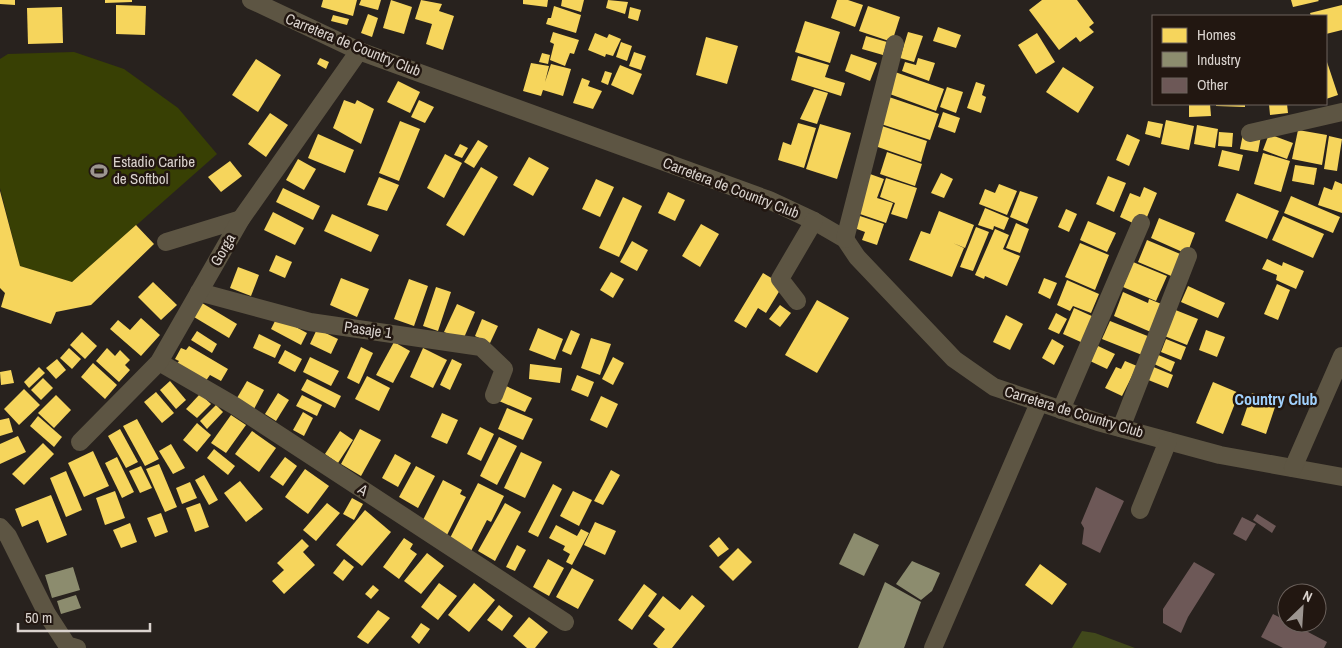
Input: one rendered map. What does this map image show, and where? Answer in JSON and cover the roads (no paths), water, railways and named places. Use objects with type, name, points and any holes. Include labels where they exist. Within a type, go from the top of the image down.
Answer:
[{"type":"street","name":"Carretera de Country Club","points":[[251,0],[359,51],[769,200],[814,221],[845,239],[857,257],[954,359],[994,387],[1061,410],[1220,455],[1342,477]]},
{"type":"street","points":[[845,239],[895,44]]},
{"type":"street","name":"Gorga","points":[[80,442],[159,362],[241,219],[359,51]]},
{"type":"street","points":[[1250,133],[1342,112]]},
{"type":"street","points":[[166,242],[241,219]]},
{"type":"street","points":[[797,301],[780,279],[814,221]]},
{"type":"street","points":[[1061,410],[1141,223]]},
{"type":"street","points":[[1121,428],[1188,256]]},
{"type":"street","name":"Pasaje 1","points":[[199,292],[310,322],[481,347],[504,369],[494,395]]},
{"type":"street","points":[[1293,468],[1342,356]]},
{"type":"street","name":"A","points":[[159,362],[235,406],[565,622]]},
{"type":"street","points":[[933,648],[1039,403]]},
{"type":"street","points":[[1140,510],[1168,441]]},
{"type":"street","points":[[0,528],[8,536],[47,614],[67,646],[77,648]]},
{"type":"place","name":"Estadio Caribe de Softbol","points":[[99,171]]},
{"type":"district","name":"Country Club","points":[[1276,399]]}]
